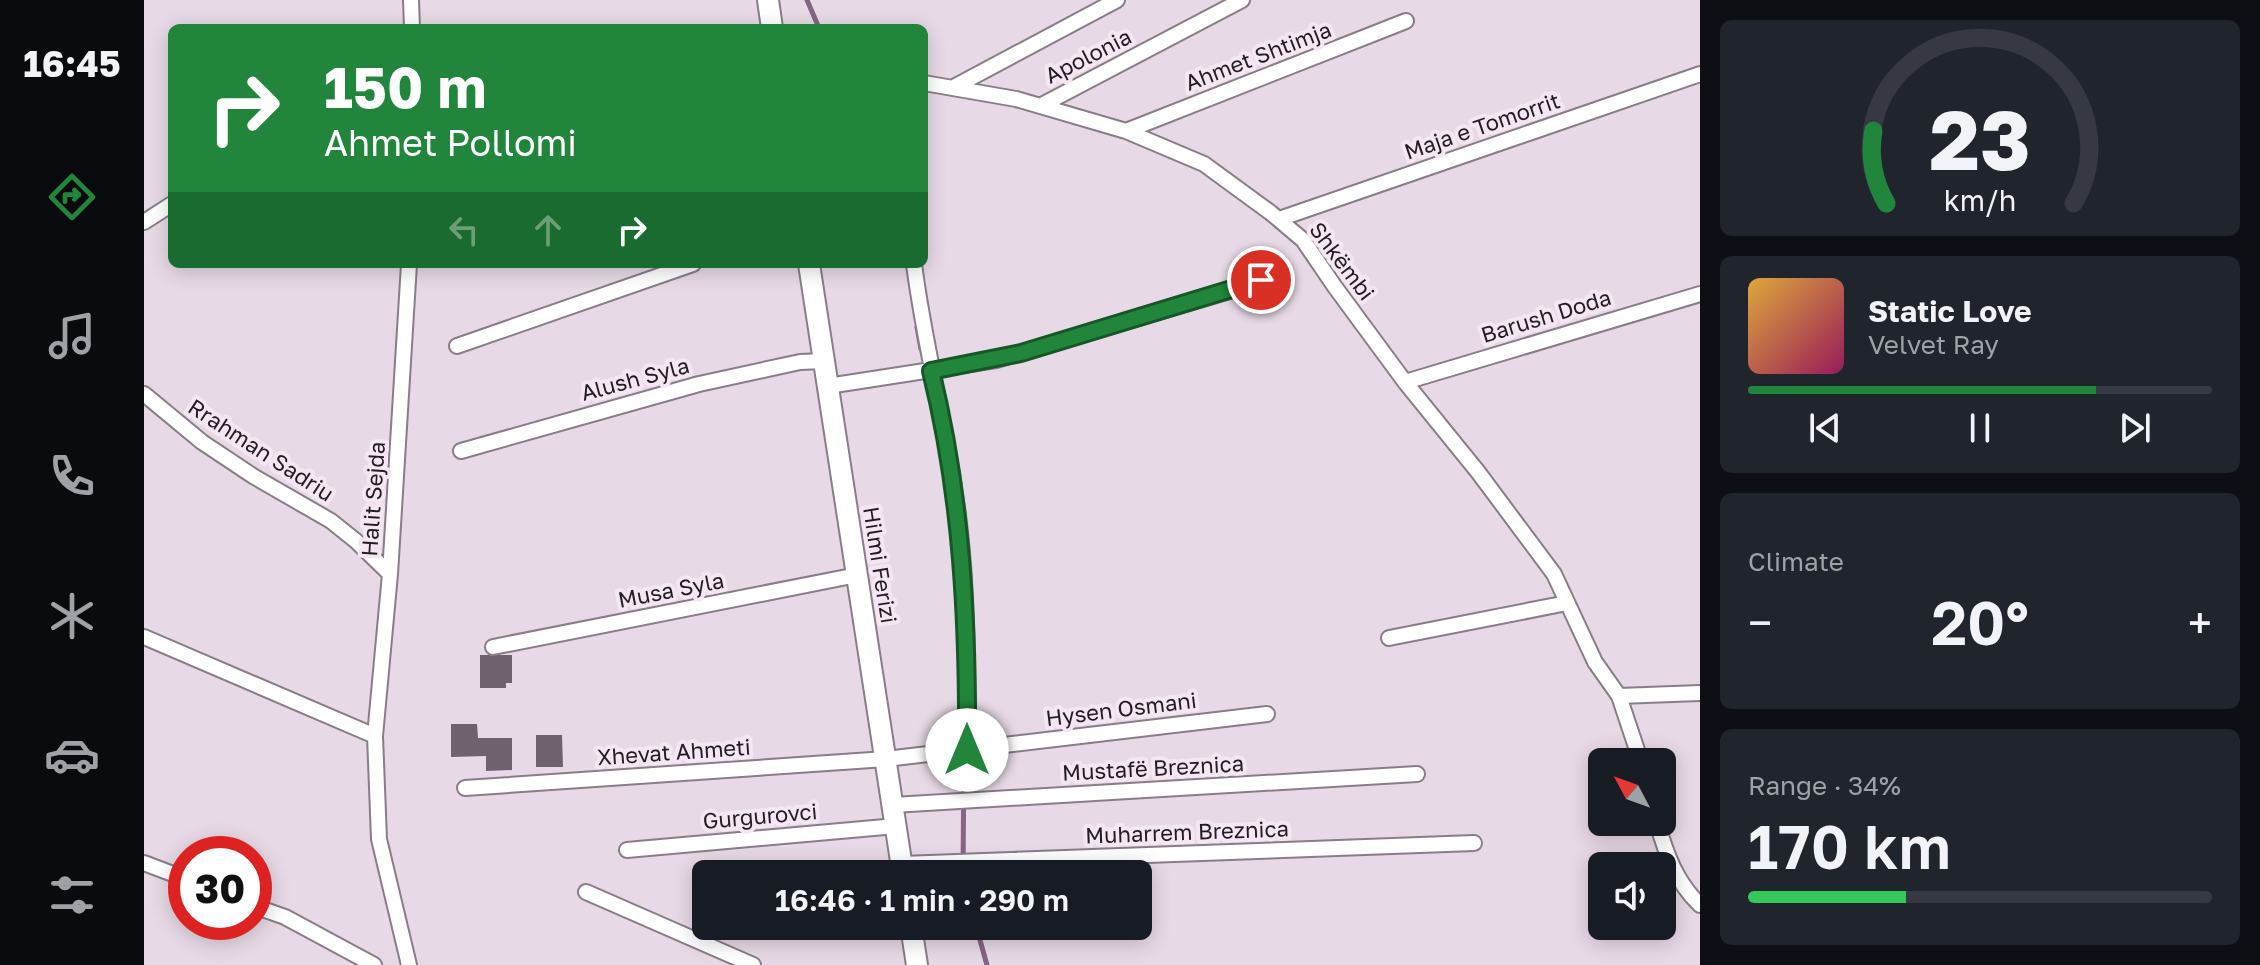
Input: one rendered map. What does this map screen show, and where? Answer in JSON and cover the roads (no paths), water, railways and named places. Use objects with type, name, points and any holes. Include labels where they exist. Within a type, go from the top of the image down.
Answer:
[{"type":"street","points":[[411,0],[412,24]]},
{"type":"street","points":[[768,0],[771,24]]},
{"type":"street","points":[[951,88],[1117,0]]},
{"type":"street","name":"Apolonia","points":[[1040,106],[1242,0]]},
{"type":"street","name":"Ahmet Shtimja","points":[[1126,131],[1406,21]]},
{"type":"street","name":"Maja e Tomorrit","points":[[1279,219],[1700,74]]},
{"type":"street","name":"Shkëmbi","points":[[928,84],[1040,106],[1126,131],[1204,164],[1303,240],[1405,382],[1478,472],[1554,574],[1595,662],[1619,696],[1636,748]]},
{"type":"street","points":[[144,222],[168,207]]},
{"type":"street","name":"Halit Sejda","points":[[409,268],[390,574],[375,736],[379,839],[411,964]]},
{"type":"street","points":[[457,346],[681,268]]},
{"type":"street","name":"Hilmi Ferizi","points":[[810,268],[901,860]]},
{"type":"street","points":[[914,268],[926,372],[946,433],[959,524],[965,608],[962,750]]},
{"type":"street","points":[[828,386],[996,360],[1243,287],[1280,273]]},
{"type":"street","name":"Barush Doda","points":[[1405,382],[1700,294]]},
{"type":"street","name":"Alush Syla","points":[[461,451],[699,384],[800,362],[824,361]]},
{"type":"street","name":"Rrahman Sadriu","points":[[144,394],[202,442],[331,521],[390,574]]},
{"type":"street","name":"Musa Syla","points":[[493,647],[857,575]]},
{"type":"street","points":[[1389,638],[1567,603]]},
{"type":"street","points":[[144,637],[375,736]]},
{"type":"street","points":[[1619,696],[1700,693]]},
{"type":"street","name":"Hysen Osmani","points":[[886,759],[1267,714]]},
{"type":"street","name":"Xhevat Ahmeti","points":[[465,788],[886,759]]},
{"type":"street","name":"Mustafë Breznica","points":[[894,816],[953,802],[1417,774]]},
{"type":"street","name":"Gurgurovci","points":[[627,850],[894,816]]},
{"type":"street","points":[[1661,836],[1685,890],[1700,905]]},
{"type":"street","name":"Muharrem Breznica","points":[[1002,860],[1474,843]]},
{"type":"street","points":[[144,863],[168,872]]},
{"type":"street","points":[[586,892],[753,965]]},
{"type":"street","points":[[272,912],[374,965]]},
{"type":"street","points":[[913,940],[917,965]]},
{"type":"waterway","points":[[807,0],[817,24]]},
{"type":"waterway","points":[[917,327],[921,349]]},
{"type":"waterway","points":[[959,623],[960,685]]},
{"type":"waterway","points":[[963,860],[964,751]]},
{"type":"waterway","points":[[980,940],[987,965]]}]
